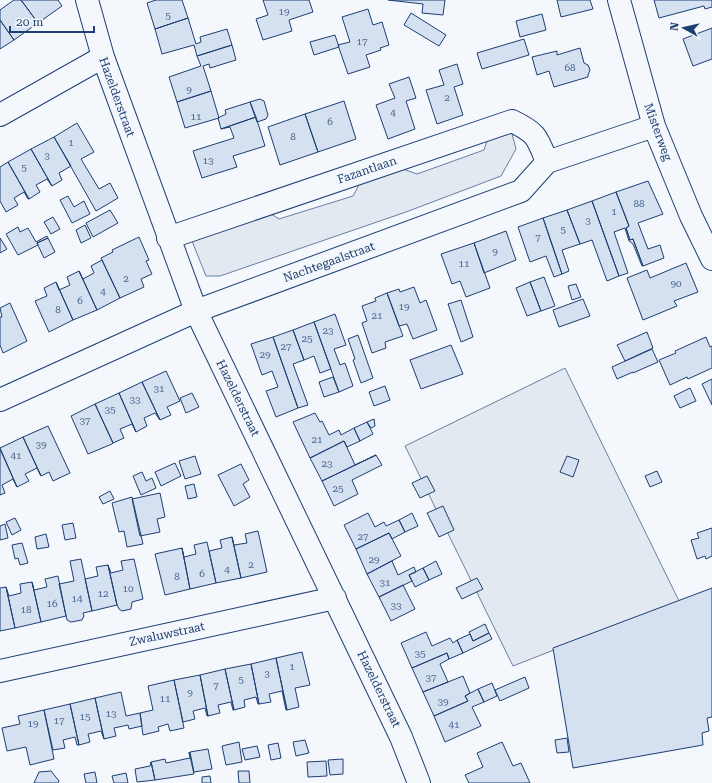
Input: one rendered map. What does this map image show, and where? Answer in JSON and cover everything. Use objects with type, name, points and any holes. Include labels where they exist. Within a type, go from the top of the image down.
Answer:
[{"type":"street","name":"Hazelderstraat","points":[[87,0],[103,57],[196,311],[401,736],[419,783]]},
{"type":"street","name":"Misterweg","points":[[619,0],[654,126],[691,216],[712,259]]},
{"type":"street","points":[[0,115],[103,57]]},
{"type":"street","name":"Fazantlaan","points":[[168,238],[512,121],[537,137],[547,162]]},
{"type":"street","name":"Nachtegaalstraat","points":[[0,400],[196,311],[521,191],[547,162],[654,126]]},
{"type":"street","name":"Zwaluwstraat","points":[[0,671],[335,598]]},
{"type":"shaded area","points":[[511,130],[516,149],[501,176],[406,212],[220,276],[206,276],[190,236],[265,210],[279,219],[353,196],[362,179],[400,168],[417,174],[484,150],[488,138]]},
{"type":"shaded area","points":[[565,368],[679,601],[513,666],[405,446]]},
{"type":"building","points":[[14,0],[21,0],[38,23],[14,40],[0,20],[0,10]]},
{"type":"building","points":[[21,0],[58,0],[62,6],[38,23]]},
{"type":"building","points":[[156,0],[182,0],[188,18],[155,29],[147,3]]},
{"type":"building","points":[[263,0],[309,0],[313,12],[289,20],[292,31],[263,40],[256,19],[268,15]]},
{"type":"building","points":[[388,0],[445,0],[443,15],[422,13],[423,4]]},
{"type":"building","points":[[557,0],[590,0],[593,9],[561,17]]},
{"type":"building","points":[[654,0],[712,0],[712,7],[705,9],[704,6],[659,18]]},
{"type":"building","points":[[368,9],[373,25],[382,22],[389,45],[380,48],[381,50],[366,55],[370,67],[348,74],[338,45],[350,42],[342,17]]},
{"type":"building","points":[[411,13],[446,35],[439,46],[404,25]]},
{"type":"building","points":[[542,14],[546,30],[520,37],[516,21]]},
{"type":"building","points":[[188,18],[196,44],[201,42],[200,37],[227,29],[232,45],[197,56],[194,45],[162,54],[155,29]]},
{"type":"building","points":[[0,20],[14,40],[0,49]]},
{"type":"building","points":[[712,28],[712,59],[693,66],[683,39]]},
{"type":"building","points":[[335,35],[339,47],[314,55],[310,42]]},
{"type":"building","points":[[524,39],[529,55],[482,69],[477,53]]},
{"type":"building","points":[[232,45],[236,60],[210,68],[209,64],[203,66],[211,91],[177,102],[169,77],[201,66],[197,56]]},
{"type":"building","points":[[580,48],[584,63],[588,65],[590,70],[588,77],[554,87],[549,71],[537,75],[532,57],[557,51],[557,55]]},
{"type":"building","points":[[457,64],[463,84],[454,87],[463,115],[437,124],[426,90],[444,85],[439,70]]},
{"type":"building","points":[[409,77],[416,98],[406,101],[415,129],[388,139],[376,105],[395,98],[389,84]]},
{"type":"building","points":[[211,91],[219,118],[185,128],[177,102]]},
{"type":"building","points":[[260,99],[264,101],[268,115],[266,119],[257,122],[250,102]]},
{"type":"building","points":[[344,101],[356,139],[318,152],[305,114]]},
{"type":"building","points":[[250,102],[256,117],[221,129],[218,118],[226,114],[225,110]]},
{"type":"building","points":[[305,114],[318,152],[280,165],[268,127]]},
{"type":"building","points":[[256,117],[265,146],[233,156],[237,167],[202,178],[193,151],[234,138],[230,127],[221,129]]},
{"type":"building","points":[[77,123],[94,152],[81,159],[99,189],[110,183],[118,198],[96,211],[54,137]]},
{"type":"building","points":[[54,137],[71,166],[59,173],[62,180],[52,186],[31,149]]},
{"type":"building","points":[[31,149],[52,186],[47,179],[36,185],[40,192],[29,199],[8,162]]},
{"type":"building","points":[[8,162],[29,199],[24,192],[14,198],[18,205],[6,212],[0,201],[0,167]]},
{"type":"building","points":[[648,181],[663,214],[638,223],[648,249],[660,245],[664,258],[643,266],[633,239],[630,240],[626,228],[629,226],[616,192]]},
{"type":"building","points":[[616,192],[629,226],[626,228],[630,240],[633,239],[643,266],[633,244],[629,241],[625,228],[614,232],[628,273],[619,276],[592,201]]},
{"type":"building","points":[[68,196],[74,207],[84,201],[90,214],[72,223],[60,200]]},
{"type":"building","points":[[592,201],[619,276],[607,281],[592,240],[580,244],[567,210]]},
{"type":"building","points":[[110,210],[118,223],[93,237],[86,223]]},
{"type":"building","points":[[567,210],[580,244],[562,250],[569,271],[562,274],[543,218]]},
{"type":"building","points":[[53,217],[60,229],[51,234],[44,222]]},
{"type":"building","points":[[543,218],[562,274],[554,277],[546,256],[530,262],[518,227]]},
{"type":"building","points":[[85,225],[91,238],[81,243],[76,230]]},
{"type":"building","points":[[18,227],[20,232],[28,228],[36,242],[47,236],[48,238],[18,255],[6,234]]},
{"type":"building","points":[[506,231],[516,260],[484,273],[474,243]]},
{"type":"building","points":[[139,237],[149,260],[146,261],[152,274],[141,279],[144,287],[120,298],[101,258],[113,252],[112,250]]},
{"type":"building","points":[[0,238],[7,249],[0,253]]},
{"type":"building","points":[[48,238],[55,252],[44,258],[37,243]]},
{"type":"building","points":[[474,243],[490,288],[466,297],[460,281],[452,284],[441,254]]},
{"type":"building","points":[[102,260],[120,298],[97,310],[79,271],[83,279],[94,273],[91,266]]},
{"type":"building","points":[[686,263],[698,292],[674,301],[677,306],[643,320],[627,278],[647,270],[650,278]]},
{"type":"building","points":[[79,271],[97,310],[73,320],[59,290],[70,285],[67,277]]},
{"type":"building","points":[[544,277],[555,306],[541,311],[530,282]]},
{"type":"building","points":[[56,282],[73,320],[49,332],[35,301],[47,296],[44,288]]},
{"type":"building","points":[[530,282],[541,311],[527,316],[516,288]]},
{"type":"building","points":[[576,284],[581,297],[572,300],[568,286]]},
{"type":"building","points":[[414,287],[420,303],[426,300],[437,330],[413,339],[407,324],[399,326],[387,293],[399,289],[400,292]]},
{"type":"building","points":[[387,293],[403,336],[385,342],[386,348],[372,353],[362,323],[367,321],[362,306],[376,301],[375,298]]},
{"type":"building","points":[[583,299],[590,316],[559,327],[553,310]]},
{"type":"building","points":[[461,300],[473,337],[461,342],[448,304]]},
{"type":"building","points":[[10,303],[27,341],[3,353],[0,345],[0,317],[2,317],[0,308]]},
{"type":"building","points":[[335,314],[346,345],[334,349],[340,365],[345,363],[353,386],[339,392],[314,322]]},
{"type":"building","points":[[314,322],[331,369],[320,373],[314,356],[304,360],[293,330]]},
{"type":"building","points":[[293,330],[304,360],[293,364],[308,405],[298,408],[273,337]]},
{"type":"building","points":[[647,332],[653,348],[625,361],[617,345]]},
{"type":"building","points":[[358,335],[373,378],[361,383],[348,339]]},
{"type":"building","points":[[273,337],[298,408],[276,417],[266,391],[278,387],[272,371],[262,375],[251,344]]},
{"type":"building","points":[[706,337],[710,347],[712,346],[712,368],[670,385],[659,360]]},
{"type":"building","points":[[451,345],[463,374],[421,389],[410,360]]},
{"type":"building","points":[[652,349],[658,362],[617,379],[612,367]]},
{"type":"building","points":[[166,371],[180,401],[167,407],[171,415],[160,420],[142,382]]},
{"type":"building","points":[[333,377],[339,392],[324,397],[319,382]]},
{"type":"building","points":[[712,379],[712,405],[702,384]]},
{"type":"building","points":[[142,382],[160,420],[155,413],[144,418],[147,426],[136,432],[119,393]]},
{"type":"building","points":[[385,386],[390,400],[374,406],[369,392]]},
{"type":"building","points":[[690,388],[696,401],[680,408],[674,396]]},
{"type":"building","points":[[119,393],[136,432],[132,424],[120,429],[124,438],[113,443],[95,404]]},
{"type":"building","points":[[192,393],[199,407],[186,413],[180,398]]},
{"type":"building","points":[[95,404],[113,443],[88,454],[71,416]]},
{"type":"building","points":[[315,413],[320,422],[322,421],[329,435],[339,430],[341,435],[354,428],[360,441],[347,447],[344,441],[310,458],[293,422]]},
{"type":"building","points":[[374,419],[375,426],[371,428],[367,422]]},
{"type":"building","points":[[367,422],[373,434],[360,441],[354,428]]},
{"type":"building","points":[[48,426],[70,473],[53,481],[49,472],[41,476],[23,437]]},
{"type":"building","points":[[23,437],[41,476],[37,468],[25,474],[29,481],[17,487],[0,448]]},
{"type":"building","points":[[344,441],[355,465],[376,455],[322,481],[310,458]]},
{"type":"building","points":[[0,449],[17,487],[13,479],[2,485],[5,493],[0,495]]},
{"type":"building","points":[[376,455],[382,465],[352,480],[358,494],[334,506],[322,481]]},
{"type":"building","points":[[195,456],[201,474],[185,479],[179,461]]},
{"type":"building","points":[[567,456],[579,460],[573,477],[560,472]]},
{"type":"building","points":[[175,463],[181,476],[161,486],[155,472]]},
{"type":"building","points":[[241,464],[249,480],[243,484],[250,497],[234,506],[218,475]]},
{"type":"building","points":[[657,471],[662,482],[650,487],[645,476]]},
{"type":"building","points":[[142,472],[146,481],[152,478],[156,488],[141,495],[133,476]]},
{"type":"building","points":[[427,476],[435,491],[420,498],[412,483]]},
{"type":"building","points":[[194,484],[197,497],[188,499],[185,486]]},
{"type":"building","points":[[110,491],[114,499],[103,504],[99,497]]},
{"type":"building","points":[[160,493],[165,517],[157,519],[160,532],[140,536],[132,499]]},
{"type":"building","points":[[132,497],[143,544],[127,547],[124,531],[119,532],[112,503]]},
{"type":"building","points":[[443,506],[454,530],[439,537],[427,513]]},
{"type":"building","points":[[368,513],[375,527],[384,522],[386,526],[399,520],[405,532],[392,539],[389,533],[356,549],[344,525]]},
{"type":"building","points":[[412,513],[418,526],[405,532],[399,520]]},
{"type":"building","points":[[15,518],[21,530],[12,535],[6,522]]},
{"type":"building","points":[[73,523],[76,538],[65,540],[62,525]]},
{"type":"building","points":[[5,524],[8,538],[0,540],[0,526]]},
{"type":"building","points":[[712,528],[712,556],[706,559],[705,556],[697,559],[691,540],[699,538],[697,533]]},
{"type":"building","points":[[258,531],[267,572],[241,578],[232,537],[234,545],[247,543],[245,534]]},
{"type":"building","points":[[389,533],[401,556],[367,574],[356,549]]},
{"type":"building","points":[[46,534],[49,547],[37,549],[35,537]]},
{"type":"building","points":[[232,537],[241,578],[216,583],[209,551],[222,548],[220,540]]},
{"type":"building","points":[[207,542],[216,583],[190,589],[182,548],[184,557],[196,554],[194,545]]},
{"type":"building","points":[[22,543],[28,563],[20,565],[18,558],[15,559],[12,545]]},
{"type":"building","points":[[182,548],[190,589],[165,595],[155,554]]},
{"type":"building","points":[[81,559],[92,611],[83,613],[84,616],[82,620],[71,622],[67,620],[59,584],[74,581],[70,561]]},
{"type":"building","points":[[134,559],[143,599],[132,602],[131,609],[122,611],[117,605],[108,565],[111,573],[123,570],[121,561]]},
{"type":"building","points":[[392,561],[398,575],[414,567],[416,572],[409,575],[412,581],[379,597],[367,574]]},
{"type":"building","points":[[436,561],[442,574],[429,580],[423,568]]},
{"type":"building","points":[[108,565],[117,605],[92,611],[85,579],[98,576],[96,567]]},
{"type":"building","points":[[423,568],[429,580],[415,587],[409,575]]},
{"type":"building","points":[[58,576],[66,616],[41,622],[32,582],[34,590],[47,587],[45,579]]},
{"type":"building","points":[[477,578],[483,589],[462,599],[456,588]]},
{"type":"building","points":[[32,582],[41,622],[15,628],[6,587],[9,596],[21,593],[20,584]]},
{"type":"building","points":[[403,585],[415,609],[391,621],[379,597]]},
{"type":"building","points":[[6,587],[15,628],[0,631],[0,588]]},
{"type":"building","points":[[712,588],[712,717],[707,718],[709,731],[702,733],[703,745],[573,768],[553,648]]},
{"type":"building","points":[[485,624],[489,633],[473,641],[469,632]]},
{"type":"building","points":[[426,632],[432,646],[450,638],[453,643],[457,640],[463,653],[449,659],[447,653],[412,668],[401,643]]},
{"type":"building","points":[[489,633],[492,639],[463,653],[457,640],[470,634],[473,641]]},
{"type":"building","points":[[302,652],[310,685],[295,688],[299,707],[287,710],[276,658]]},
{"type":"building","points":[[447,653],[449,659],[440,664],[448,682],[423,692],[412,668]]},
{"type":"building","points":[[276,658],[287,710],[282,691],[269,694],[271,702],[259,704],[251,664]]},
{"type":"building","points":[[251,664],[259,704],[256,697],[244,700],[245,707],[234,710],[225,669]]},
{"type":"building","points":[[225,669],[234,710],[231,702],[218,705],[220,713],[208,716],[200,675]]},
{"type":"building","points":[[200,675],[208,716],[205,708],[193,711],[195,719],[183,722],[174,680]]},
{"type":"building","points":[[463,676],[470,693],[465,696],[468,701],[434,716],[423,692]]},
{"type":"building","points":[[525,677],[529,688],[500,701],[495,690]]},
{"type":"building","points":[[174,680],[184,728],[170,731],[168,724],[158,727],[159,731],[143,735],[140,713],[153,710],[148,686]]},
{"type":"building","points":[[492,683],[497,696],[484,702],[478,689]]},
{"type":"building","points":[[478,689],[484,702],[472,707],[481,726],[445,742],[434,716],[468,701],[465,696]]},
{"type":"building","points":[[121,692],[126,716],[140,713],[142,726],[129,729],[128,725],[114,728],[116,736],[104,739],[95,698]]},
{"type":"building","points":[[95,698],[104,739],[101,731],[88,734],[90,742],[79,745],[70,704]]},
{"type":"building","points":[[70,704],[79,745],[77,745],[75,737],[63,740],[65,748],[53,750],[44,710]]},
{"type":"building","points":[[44,710],[54,759],[30,765],[26,747],[7,751],[2,728],[20,724],[18,716]]},
{"type":"building","points":[[567,738],[569,752],[557,753],[555,740]]},
{"type":"building","points":[[305,740],[309,753],[296,756],[293,742]]},
{"type":"building","points":[[239,742],[242,762],[226,765],[222,746]]},
{"type":"building","points":[[502,742],[513,766],[521,763],[530,783],[469,783],[465,775],[483,767],[477,753]]},
{"type":"building","points":[[278,743],[281,758],[271,760],[268,745]]},
{"type":"building","points":[[257,746],[260,757],[245,760],[242,749]]},
{"type":"building","points":[[208,749],[212,769],[194,772],[190,752]]},
{"type":"building","points":[[189,752],[194,774],[155,780],[151,762],[165,759],[166,763],[190,758]]},
{"type":"building","points":[[343,759],[343,774],[330,775],[328,760]]},
{"type":"building","points":[[326,761],[327,776],[308,777],[307,762]]},
{"type":"building","points":[[151,762],[155,780],[137,782],[135,769],[150,766]]},
{"type":"building","points":[[51,771],[59,781],[58,783],[34,783],[39,772]]},
{"type":"building","points":[[238,771],[249,771],[250,783],[239,783]]},
{"type":"building","points":[[95,772],[97,783],[86,783],[84,774]]},
{"type":"building","points":[[126,773],[128,783],[114,783],[112,776]]},
{"type":"building","points":[[210,776],[211,783],[202,783],[202,777]]}]
